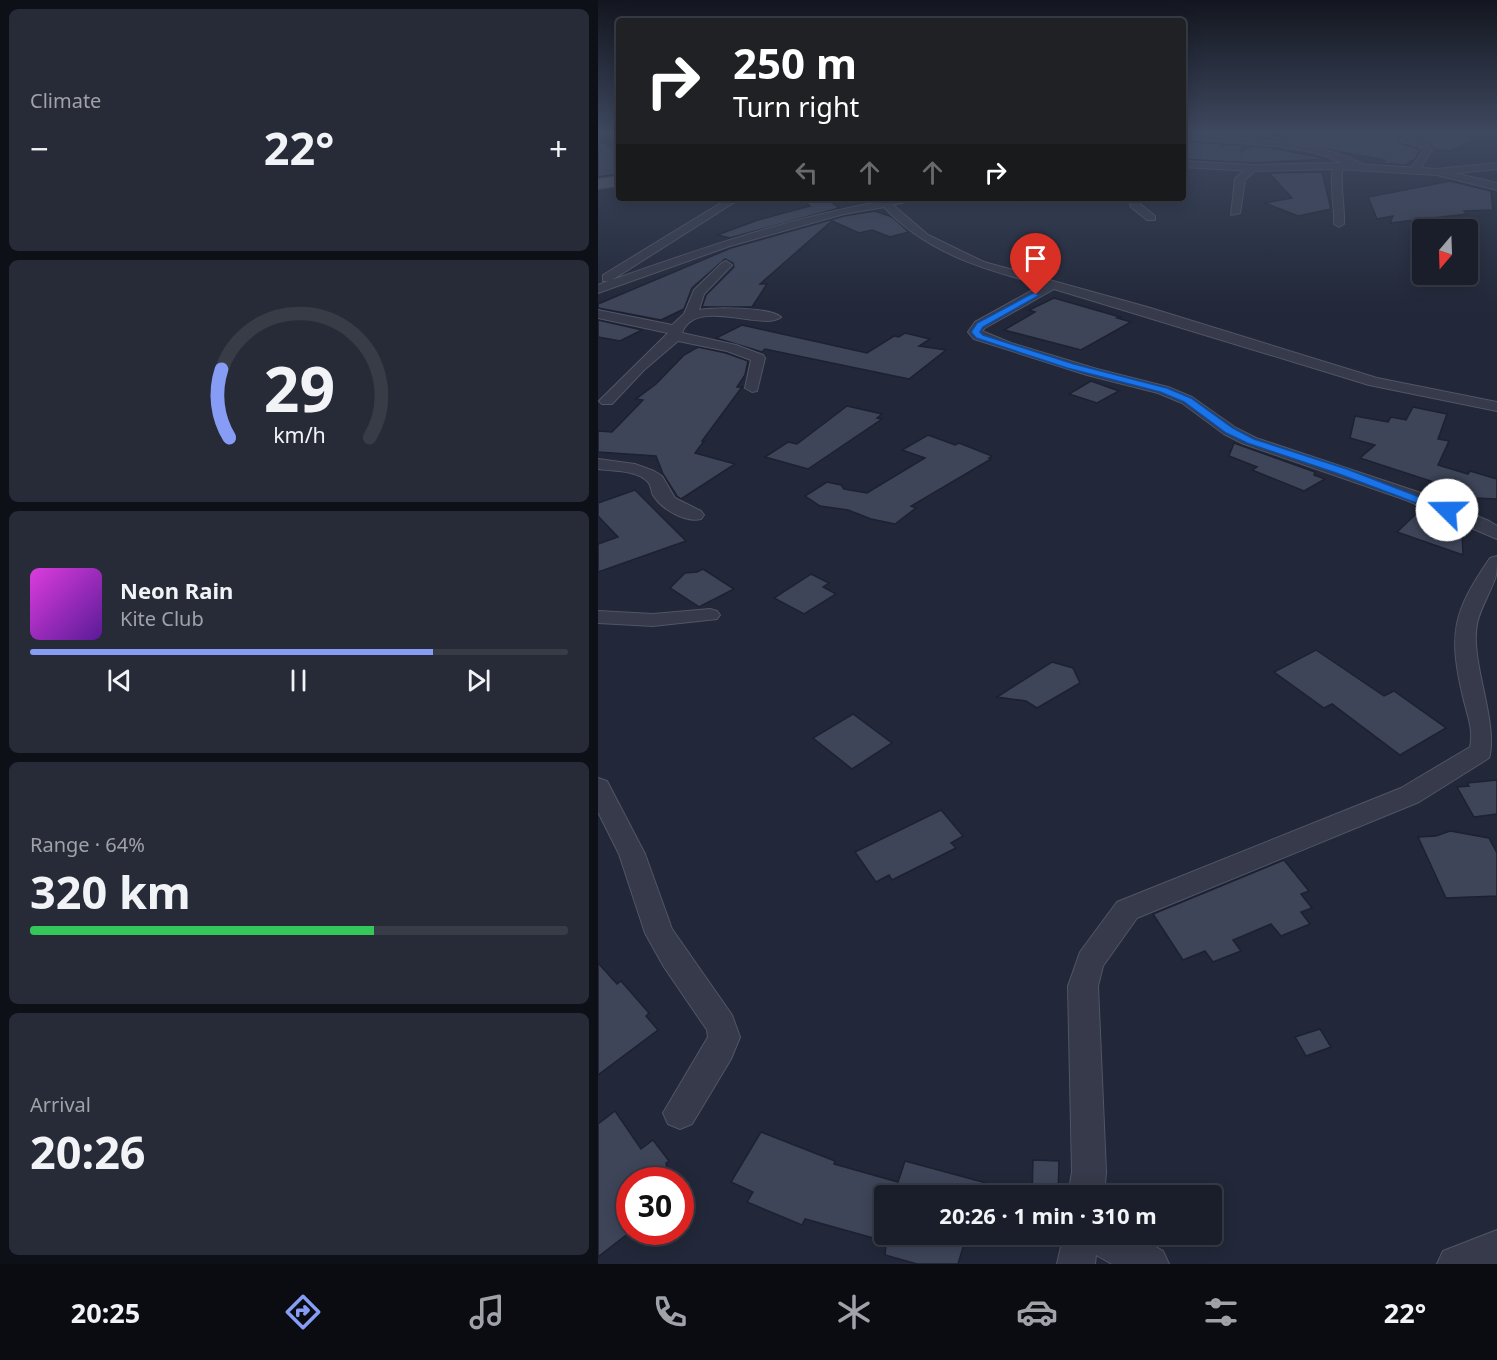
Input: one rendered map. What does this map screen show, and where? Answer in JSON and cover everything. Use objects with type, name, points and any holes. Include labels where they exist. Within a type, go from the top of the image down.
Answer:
[{"type":"street","points":[[1235,213],[1238,190]]},
{"type":"street","points":[[1338,190],[1340,198],[1339,224]]},
{"type":"street","points":[[598,284],[731,201]]},
{"type":"street","points":[[598,289],[714,248],[883,201],[925,237],[980,264],[1054,284],[1374,382],[1496,407]]},
{"type":"street","points":[[1137,201],[1135,205],[1151,218]]},
{"type":"street","points":[[666,240],[714,248]]},
{"type":"street","points":[[607,401],[690,316],[698,293],[726,265]]},
{"type":"street","points":[[598,271],[615,272]]},
{"type":"street","points":[[1054,284],[980,325],[975,332],[979,336],[1006,346],[1179,396],[1230,431],[1250,441],[1412,496],[1483,525],[1496,534]]},
{"type":"street","points":[[690,316],[711,313],[774,317]]},
{"type":"street","points":[[598,314],[731,348],[758,358],[752,388]]},
{"type":"street","points":[[598,464],[638,471],[650,476],[657,481],[661,494],[668,503],[695,515]]},
{"type":"street","points":[[1087,1185],[1089,1172],[1083,986],[1090,960],[1127,910],[1410,795],[1472,760],[1481,752],[1485,730],[1477,710],[1469,672],[1465,642],[1466,623],[1480,589],[1496,562]]},
{"type":"street","points":[[598,617],[653,620],[710,615]]},
{"type":"street","points":[[598,787],[632,854],[659,933],[721,1026],[724,1037],[720,1049],[680,1113]]},
{"type":"street","points":[[1076,1264],[1080,1245]]},
{"type":"street","points":[[1114,1245],[1150,1264]]},
{"type":"street","points":[[1456,1264],[1496,1248]]},
{"type":"building","points":[[1285,190],[1326,190],[1331,209],[1298,216],[1265,203],[1292,198]]},
{"type":"building","points":[[1404,190],[1491,191],[1493,210],[1464,211],[1467,214],[1390,223],[1393,216],[1377,219],[1368,197]]},
{"type":"building","points":[[830,201],[839,208],[730,238],[717,235],[758,220],[810,206],[805,202]]},
{"type":"building","points":[[875,211],[892,217],[909,232],[890,237],[872,230],[859,233],[832,221],[760,284],[767,284],[752,307],[702,307],[706,295],[734,267],[733,263],[725,259],[692,288],[684,309],[661,320],[598,308],[598,304],[731,248],[844,216]]},
{"type":"building","points":[[1054,298],[1131,322],[1081,350],[1004,330],[1035,312],[1029,310]]},
{"type":"building","points":[[598,320],[642,330],[620,341],[598,337]]},
{"type":"building","points":[[742,325],[867,353],[894,336],[899,337],[905,333],[930,339],[919,346],[946,350],[909,379],[765,349],[762,352],[716,338]]},
{"type":"building","points":[[698,347],[748,361],[745,375],[737,387],[742,387],[695,453],[735,464],[681,499],[663,474],[656,456],[598,452],[598,431],[612,432],[643,400],[636,399],[656,384],[684,355]]},
{"type":"building","points":[[1091,381],[1119,391],[1097,403],[1069,394]]},
{"type":"building","points":[[847,406],[882,414],[877,418],[882,419],[808,469],[765,457],[788,442],[797,444]]},
{"type":"building","points":[[1413,407],[1447,414],[1438,439],[1449,441],[1438,465],[1468,474],[1470,471],[1497,479],[1497,499],[1475,498],[1444,488],[1446,486],[1360,458],[1375,445],[1350,438],[1355,416],[1388,422],[1391,417],[1406,420]]},
{"type":"building","points":[[928,435],[955,445],[959,443],[992,456],[989,458],[991,459],[911,506],[916,508],[895,524],[871,519],[848,510],[820,506],[805,496],[827,482],[841,485],[844,489],[867,493],[925,458],[902,450]]},
{"type":"building","points":[[1234,443],[1315,472],[1314,475],[1325,479],[1304,491],[1252,470],[1257,467],[1229,456]]},
{"type":"building","points":[[635,490],[686,541],[598,572],[598,544],[618,537],[598,516],[598,503]]},
{"type":"building","points":[[1416,514],[1446,521],[1462,531],[1463,555],[1397,532]]},
{"type":"building","points":[[703,569],[734,589],[699,607],[670,588],[685,573]]},
{"type":"building","points":[[811,574],[829,583],[823,587],[836,594],[804,614],[774,598]]},
{"type":"building","points":[[1316,650],[1384,696],[1394,691],[1446,728],[1400,755],[1332,704],[1324,708],[1274,672]]},
{"type":"building","points":[[1052,662],[1073,668],[1080,683],[1037,708],[1026,701],[997,697]]},
{"type":"building","points":[[853,714],[892,743],[852,769],[813,738]]},
{"type":"building","points":[[1497,780],[1497,814],[1474,817],[1457,787],[1469,786],[1467,783]]},
{"type":"building","points":[[941,810],[963,836],[951,843],[956,848],[892,880],[889,875],[876,882],[855,852]]},
{"type":"building","points":[[1450,831],[1489,838],[1497,853],[1497,896],[1446,898],[1418,837],[1436,836]]},
{"type":"building","points":[[1284,860],[1309,891],[1301,894],[1312,908],[1301,912],[1310,924],[1281,936],[1271,924],[1233,940],[1241,951],[1213,962],[1205,951],[1183,960],[1153,914]]},
{"type":"building","points":[[598,963],[617,984],[621,981],[649,1013],[646,1016],[658,1030],[598,1075]]},
{"type":"building","points":[[1320,1029],[1331,1047],[1306,1056],[1295,1037]]},
{"type":"building","points":[[615,1111],[641,1149],[653,1140],[669,1161],[666,1163],[667,1167],[616,1167],[616,1243],[598,1257],[598,1124]]},
{"type":"building","points":[[761,1132],[835,1161],[834,1164],[898,1182],[905,1161],[994,1185],[874,1185],[874,1238],[805,1219],[802,1225],[747,1202],[753,1192],[731,1182]]},
{"type":"building","points":[[1033,1160],[1059,1161],[1058,1185],[1032,1185]]},
{"type":"building","points":[[886,1245],[964,1245],[958,1264],[917,1264],[885,1255]]},
{"type":"route","points":[[1036,295],[980,325],[975,332],[979,336],[1006,346],[1070,366],[1164,390],[1188,400],[1230,431],[1250,441],[1343,471],[1447,510]]}]
